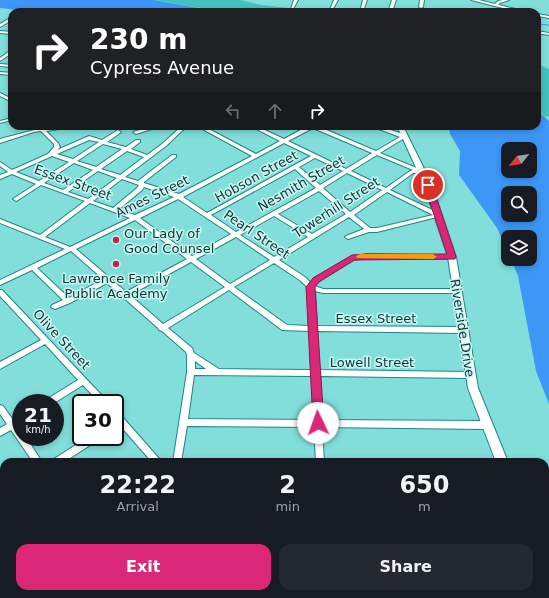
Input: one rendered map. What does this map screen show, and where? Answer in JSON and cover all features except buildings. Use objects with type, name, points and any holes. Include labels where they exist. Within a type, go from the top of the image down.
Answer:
[{"type":"main road","points":[[473,0],[508,8]]},
{"type":"main road","name":"Riverside Drive","points":[[401,130],[428,185],[452,257],[473,388],[486,425],[500,458]]},
{"type":"street","points":[[292,8],[296,0]]},
{"type":"street","points":[[330,0],[336,0]]},
{"type":"street","points":[[421,7],[422,0]]},
{"type":"street","points":[[440,0],[449,1]]},
{"type":"street","points":[[496,5],[499,2],[507,0]]},
{"type":"street","points":[[0,141],[34,130]]},
{"type":"street","points":[[42,130],[57,147],[51,154]]},
{"type":"street","points":[[136,132],[144,130]]},
{"type":"street","points":[[41,237],[164,145],[180,130]]},
{"type":"street","points":[[207,130],[256,156]]},
{"type":"street","points":[[261,130],[439,215]]},
{"type":"street","name":"Ames Street","points":[[2,280],[71,249],[179,197],[305,130]]},
{"type":"street","points":[[322,130],[421,171]]},
{"type":"street","points":[[384,130],[404,136]]},
{"type":"street","points":[[16,199],[118,132]]},
{"type":"street","name":"Nesmith Street","points":[[125,295],[319,188],[404,136]]},
{"type":"street","points":[[0,177],[89,138],[148,157]]},
{"type":"street","points":[[64,192],[138,142]]},
{"type":"street","name":"Pearl Street","points":[[51,154],[179,197],[303,279],[311,287]]},
{"type":"street","points":[[114,210],[140,189],[142,184],[141,181],[174,156]]},
{"type":"street","name":"Hobson Street","points":[[207,215],[315,156]]},
{"type":"street","name":"Essex Street","points":[[0,164],[11,172],[41,184],[136,218],[285,328],[463,330]]},
{"type":"street","points":[[295,167],[368,230]]},
{"type":"street","name":"Towerhill Street","points":[[162,328],[349,214],[412,172],[421,171]]},
{"type":"street","points":[[273,213],[312,237]]},
{"type":"street","points":[[348,237],[368,230],[377,230],[439,215]]},
{"type":"street","name":"Lowell Street","points":[[0,221],[71,249],[189,350],[191,354],[198,357],[206,367],[225,372]]},
{"type":"street","points":[[320,458],[311,287],[316,280],[352,258],[368,256],[452,257]]},
{"type":"street","points":[[32,267],[68,301]]},
{"type":"street","points":[[55,307],[107,280]]},
{"type":"street","points":[[311,287],[323,290],[458,291]]},
{"type":"street","name":"Olive Street","points":[[0,292],[96,394]]},
{"type":"street","points":[[0,366],[46,340]]},
{"type":"street","points":[[178,458],[191,372],[191,354]]},
{"type":"street","name":"Lowell Street","points":[[191,372],[470,374]]},
{"type":"street","points":[[62,394],[84,381]]},
{"type":"street","points":[[0,408],[12,423]]},
{"type":"street","points":[[184,422],[486,425]]},
{"type":"street","points":[[0,432],[12,425]]},
{"type":"street","points":[[124,426],[154,458]]},
{"type":"street","points":[[27,446],[35,458]]},
{"type":"street","points":[[63,458],[81,446]]},
{"type":"shaded area","points":[[0,0],[154,0],[199,8],[8,9],[0,8]]},
{"type":"shaded area","points":[[155,0],[240,0],[261,5],[289,8],[201,8]]},
{"type":"shaded area","points":[[541,66],[549,69],[549,117],[544,116],[541,113]]},
{"type":"shaded area","points":[[541,114],[549,121],[549,404],[536,371],[518,276],[514,266],[537,266],[537,230],[501,230],[501,237],[497,228],[459,175],[460,151],[450,134],[450,130],[541,130]]},
{"type":"waterway","points":[[541,24],[549,25]]},
{"type":"slow traffic","points":[[360,256],[433,257]]},
{"type":"place","name":"Our Lady of Good Counsel","points":[[116,240]]},
{"type":"place","name":"Lawrence Family Public Academy","points":[[116,264]]},
{"type":"route","points":[[318,423],[311,287],[316,280],[345,261],[360,256],[452,257],[449,244],[428,185]]}]
